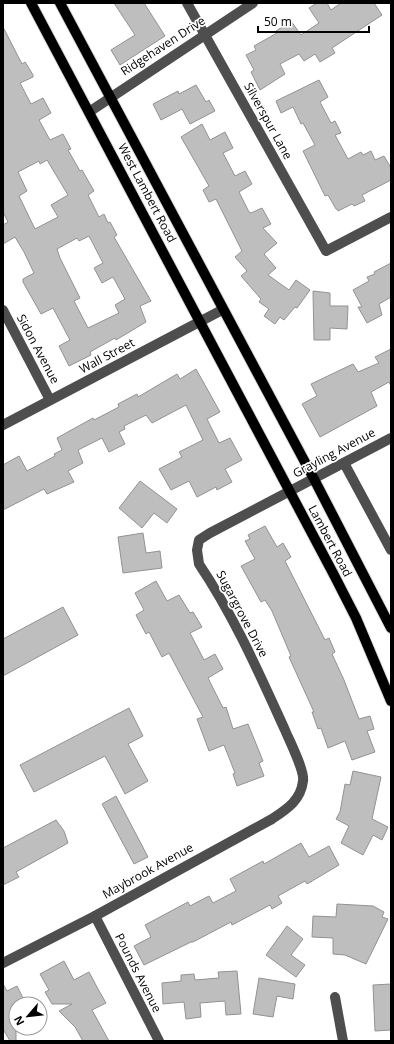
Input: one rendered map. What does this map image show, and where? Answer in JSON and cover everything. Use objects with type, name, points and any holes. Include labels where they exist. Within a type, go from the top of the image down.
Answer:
[{"type":"main road","name":"West Lambert Road","points":[[32,3],[239,396]]},
{"type":"main road","name":"West Lambert Road","points":[[60,3],[262,384]]},
{"type":"main road","name":"Lambert Road","points":[[262,384],[314,479],[391,628]]},
{"type":"main road","name":"Lambert Road","points":[[239,396],[356,618],[391,701]]},
{"type":"street","name":"Silverspur Lane","points":[[188,3],[326,251],[391,217]]},
{"type":"street","name":"Ridgehaven Drive","points":[[89,112],[253,3]]},
{"type":"street","name":"Sidon Avenue","points":[[3,310],[50,400]]},
{"type":"street","name":"Wall Street","points":[[3,426],[222,310]]},
{"type":"street","name":"Grayling Avenue","points":[[290,492],[391,438]]},
{"type":"street","points":[[344,463],[391,550]]},
{"type":"street","name":"Sugargrove Drive","points":[[290,492],[200,540],[197,550],[199,564],[246,645],[295,753],[304,779],[300,795]]},
{"type":"street","name":"Maybrook Avenue","points":[[3,963],[95,916],[272,819],[288,808],[300,795]]},
{"type":"street","name":"Pounds Avenue","points":[[95,916],[159,1041]]},
{"type":"street","points":[[335,997],[343,1041]]},
{"type":"building","points":[[114,3],[144,3],[165,36],[120,65],[111,50],[135,35]]},
{"type":"building","points":[[317,3],[327,3],[331,10],[341,3],[374,3],[382,15],[332,48],[335,53],[320,62],[315,54],[304,61],[299,54],[280,64],[285,74],[260,90],[251,72],[254,70],[246,55],[256,50],[254,46],[277,33],[276,31],[291,21],[301,35],[319,23],[309,8]]},
{"type":"building","points":[[3,27],[22,64],[25,62],[33,75],[33,77],[20,83],[31,104],[43,98],[51,113],[39,120],[50,140],[63,134],[71,149],[68,150],[94,191],[88,195],[99,217],[104,214],[108,223],[110,222],[117,235],[114,237],[151,301],[140,306],[146,322],[116,340],[115,338],[90,352],[91,355],[69,366],[59,346],[70,340],[53,308],[41,314],[23,282],[23,279],[34,273],[24,252],[15,237],[3,244],[3,225],[8,222],[3,212]],"holes":[[[47,160],[68,195],[51,205],[58,217],[35,229],[19,196],[27,191],[18,172],[39,161],[40,164]],[[89,236],[103,263],[94,268],[102,283],[113,277],[125,299],[115,305],[119,313],[88,328],[74,301],[80,298],[57,249],[77,238],[79,241]]]},
{"type":"building","points":[[319,80],[328,97],[320,102],[331,123],[335,121],[341,133],[335,135],[348,159],[361,152],[363,155],[371,151],[375,160],[384,156],[391,168],[391,180],[362,195],[365,201],[354,206],[352,204],[338,211],[328,195],[325,196],[303,151],[315,145],[303,123],[301,124],[293,107],[281,113],[276,101]]},
{"type":"building","points":[[196,85],[206,102],[209,100],[215,111],[190,124],[182,109],[161,120],[153,104],[178,91],[179,94]]},
{"type":"building","points":[[202,124],[210,140],[225,132],[233,148],[223,153],[235,176],[245,171],[252,184],[239,192],[249,212],[251,213],[262,208],[271,224],[263,228],[277,243],[264,254],[276,268],[268,275],[289,290],[296,280],[310,290],[297,308],[295,307],[284,320],[280,317],[275,324],[264,316],[269,309],[259,302],[261,299],[241,276],[247,271],[235,257],[242,251],[216,199],[209,202],[203,190],[209,186],[181,137]]},
{"type":"building","points":[[391,263],[391,297],[379,304],[382,315],[367,323],[358,307],[362,307],[353,290],[369,281],[367,277],[375,274],[374,272]]},
{"type":"building","points":[[313,291],[330,293],[330,306],[348,306],[347,329],[330,328],[330,340],[314,340]]},
{"type":"building","points":[[391,349],[391,386],[389,382],[371,392],[377,406],[320,437],[302,404],[317,396],[311,384],[353,364],[358,372],[379,363],[375,357]]},
{"type":"building","points":[[196,369],[220,412],[207,419],[219,443],[230,438],[242,460],[225,469],[232,482],[217,490],[216,487],[197,497],[189,481],[171,490],[159,469],[182,457],[179,452],[203,440],[186,405],[152,423],[146,415],[124,426],[125,429],[119,432],[125,444],[109,452],[102,438],[78,450],[83,463],[68,471],[74,482],[47,494],[44,489],[3,510],[3,465],[19,456],[27,471],[55,456],[54,454],[62,450],[57,438],[93,418],[94,420],[119,407],[118,404],[137,394],[138,397],[177,374],[180,379]]},
{"type":"building","points":[[140,481],[177,509],[167,523],[154,513],[142,528],[119,508]]},
{"type":"building","points":[[265,526],[277,547],[283,543],[291,557],[285,561],[325,640],[329,638],[335,652],[332,654],[359,719],[370,716],[374,729],[367,731],[375,752],[352,760],[345,741],[328,748],[321,728],[318,729],[312,712],[314,712],[289,657],[291,656],[272,611],[265,600],[261,602],[241,566],[255,559],[245,541],[250,539],[248,535]]},
{"type":"building","points":[[143,533],[146,553],[160,551],[162,568],[123,573],[118,537]]},
{"type":"building","points":[[156,581],[167,601],[179,595],[190,613],[193,612],[202,627],[190,633],[204,660],[215,654],[223,669],[208,678],[223,708],[226,707],[233,729],[248,724],[263,761],[259,763],[264,776],[237,786],[233,774],[235,773],[224,745],[209,751],[197,719],[203,717],[169,653],[162,657],[149,632],[146,634],[136,615],[144,610],[135,593]]},
{"type":"building","points":[[63,607],[78,635],[3,676],[3,639]]},
{"type":"building","points":[[129,708],[143,736],[128,744],[148,781],[125,794],[105,756],[34,792],[20,765]]},
{"type":"building","points":[[353,771],[381,777],[372,819],[388,827],[382,840],[373,835],[363,855],[341,843],[349,826],[336,819],[340,812],[345,784],[350,785]]},
{"type":"building","points":[[116,796],[148,857],[134,864],[102,804]]},
{"type":"building","points":[[56,820],[64,831],[68,843],[16,872],[19,877],[3,885],[3,848]]},
{"type":"building","points":[[301,843],[309,857],[329,846],[339,865],[307,884],[305,881],[278,896],[282,903],[272,909],[270,905],[232,925],[231,922],[144,965],[134,946],[151,937],[145,925],[188,902],[190,906],[209,896],[213,903],[236,891],[230,879],[263,861],[264,864]]},
{"type":"building","points":[[337,904],[373,906],[384,912],[382,917],[388,919],[366,964],[345,955],[333,954],[333,938],[312,937],[313,916],[336,917]]},
{"type":"building","points":[[287,926],[303,939],[291,955],[305,965],[296,977],[266,955]]},
{"type":"building","points":[[64,961],[74,980],[89,972],[106,1003],[92,1010],[109,1041],[83,1041],[75,1027],[59,1011],[72,1004],[52,1004],[45,992],[49,990],[40,974]]},
{"type":"building","points":[[237,971],[241,1014],[226,1015],[225,1001],[200,1003],[201,1017],[186,1019],[184,1002],[163,1004],[162,983],[181,981],[181,975],[194,974],[195,980],[219,978],[218,972]]},
{"type":"building","points":[[259,978],[295,984],[293,999],[277,996],[273,1017],[253,1014]]},
{"type":"building","points":[[3,984],[7,991],[17,986],[22,996],[8,996],[8,1036],[16,1036],[16,1041],[10,1041],[3,1029]]},
{"type":"building","points":[[391,984],[391,1030],[375,1031],[373,985]]}]
